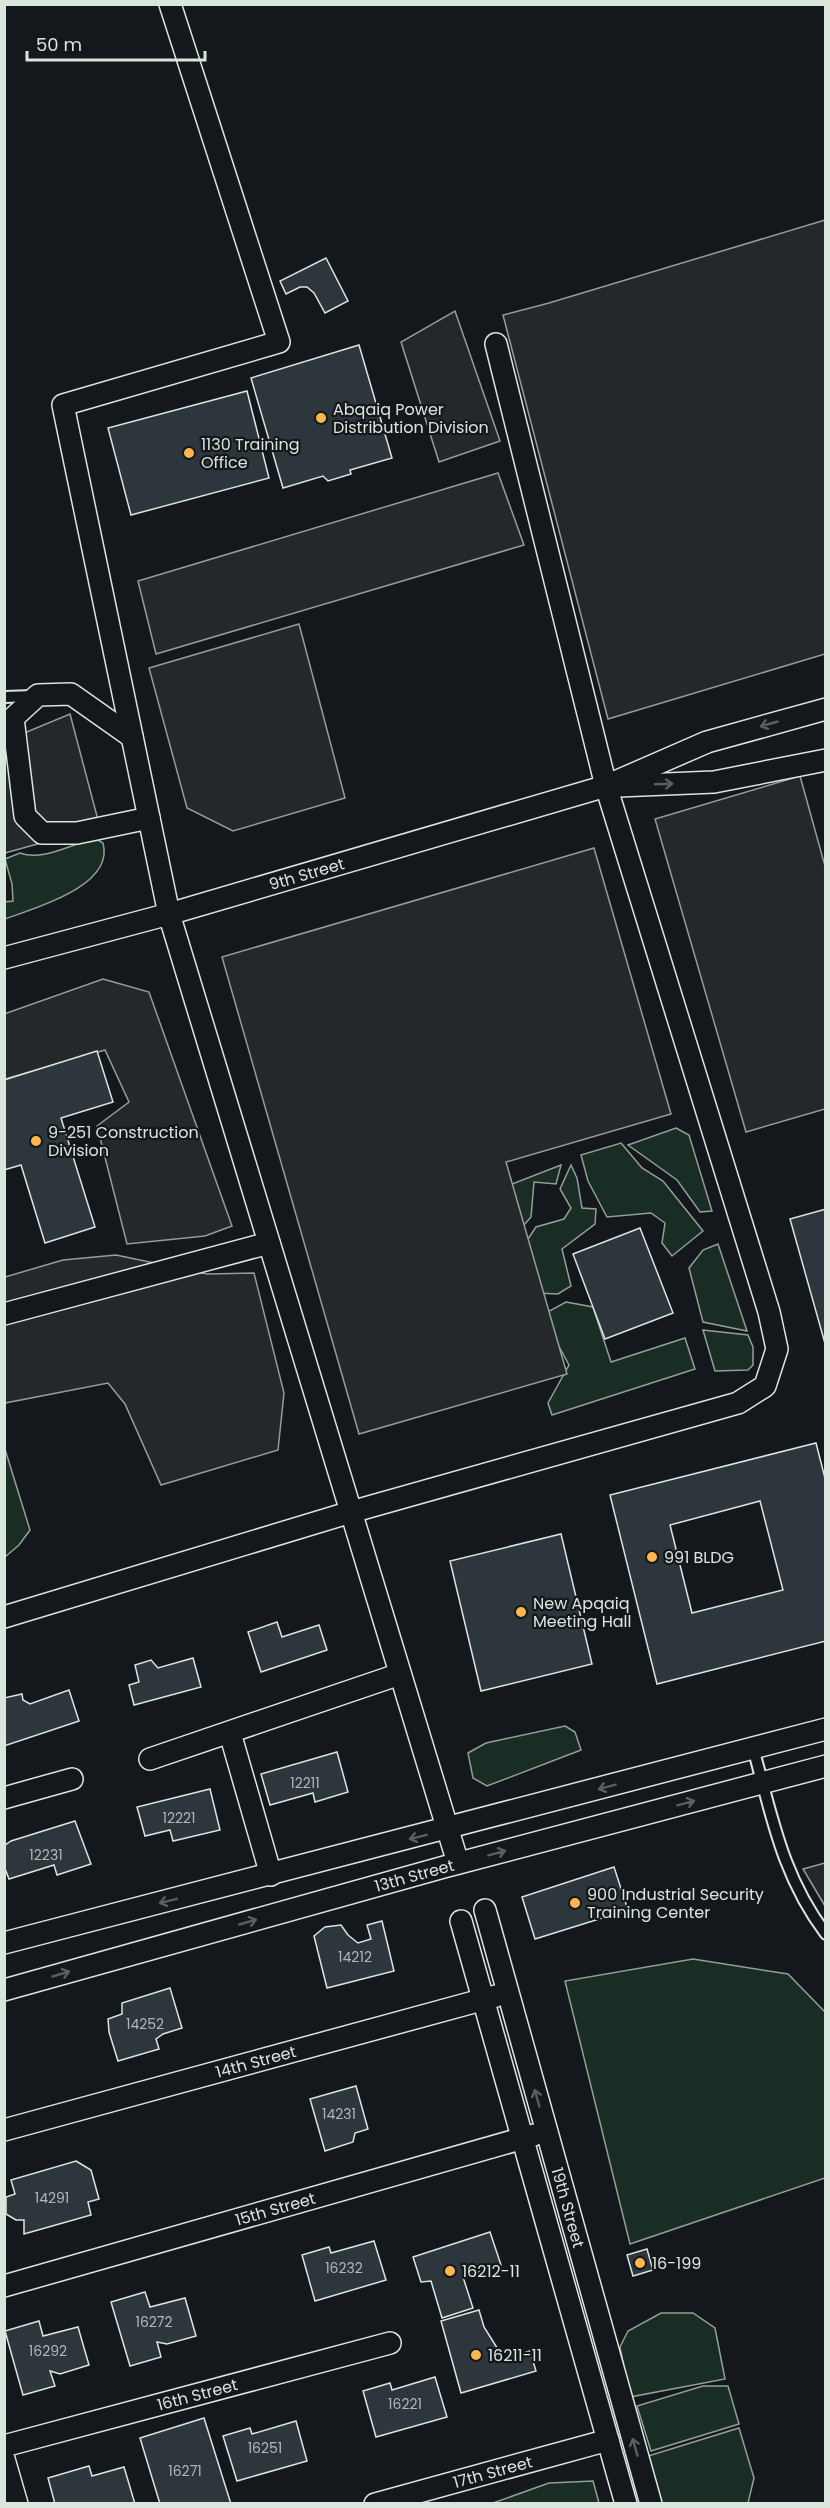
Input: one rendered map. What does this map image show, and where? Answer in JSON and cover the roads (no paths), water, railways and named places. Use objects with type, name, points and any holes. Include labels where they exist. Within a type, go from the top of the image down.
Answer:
[{"type":"street","points":[[170,4],[279,342],[63,405],[169,914],[458,1863]]},
{"type":"street","points":[[4,1617],[351,1512],[738,1404],[765,1386],[777,1349],[769,1312],[606,786],[496,344]]},
{"type":"street","points":[[132,737],[71,694],[38,695],[13,718],[25,816],[42,832],[77,833],[149,818]]},
{"type":"street","points":[[606,786],[707,742],[825,709]]},
{"type":"street","points":[[606,786],[714,782],[825,760]]},
{"type":"street","name":"9th Street","points":[[4,958],[169,914],[606,786]]},
{"type":"street","points":[[4,1314],[269,1243]]},
{"type":"street","points":[[150,1759],[400,1674]]},
{"type":"street","points":[[4,1943],[448,1830],[825,1729]]},
{"type":"street","points":[[230,1733],[271,1875]]},
{"type":"street","name":"13th Street","points":[[4,1990],[458,1863],[825,1766]]},
{"type":"street","points":[[4,1798],[72,1779]]},
{"type":"street","name":"19th Street","points":[[485,1910],[651,2504]]},
{"type":"street","name":"19th Street","points":[[461,1921],[626,2504]]},
{"type":"street","name":"14th Street","points":[[4,2130],[508,1992]]},
{"type":"street","name":"15th Street","points":[[4,2286],[546,2131]]},
{"type":"street","name":"16th Street","points":[[4,2446],[390,2343]]},
{"type":"street","name":"17th Street","points":[[375,2504],[608,2440]]},
{"type":"street","points":[[4,2459],[17,2504]]},
{"type":"lane","points":[[4,697],[38,695]]},
{"type":"lane","points":[[753,1748],[784,1861],[800,1895],[825,1934]]},
{"type":"place","name":"Abqaiq Power Distribution Division","points":[[321,418]]},
{"type":"place","name":"1130 Training Office","points":[[189,453]]},
{"type":"place","name":"9-251 Construction Division","points":[[36,1141]]},
{"type":"place","name":"991 BLDG","points":[[652,1557]]},
{"type":"place","name":"New Apqaiq Meeting Hall","points":[[521,1612]]},
{"type":"place","name":"900 Industrial Security Training Center","points":[[575,1903]]},
{"type":"place","name":"16-199","points":[[640,2263]]},
{"type":"place","name":"16212-11","points":[[450,2271]]},
{"type":"place","name":"16211-11","points":[[476,2355]]}]
